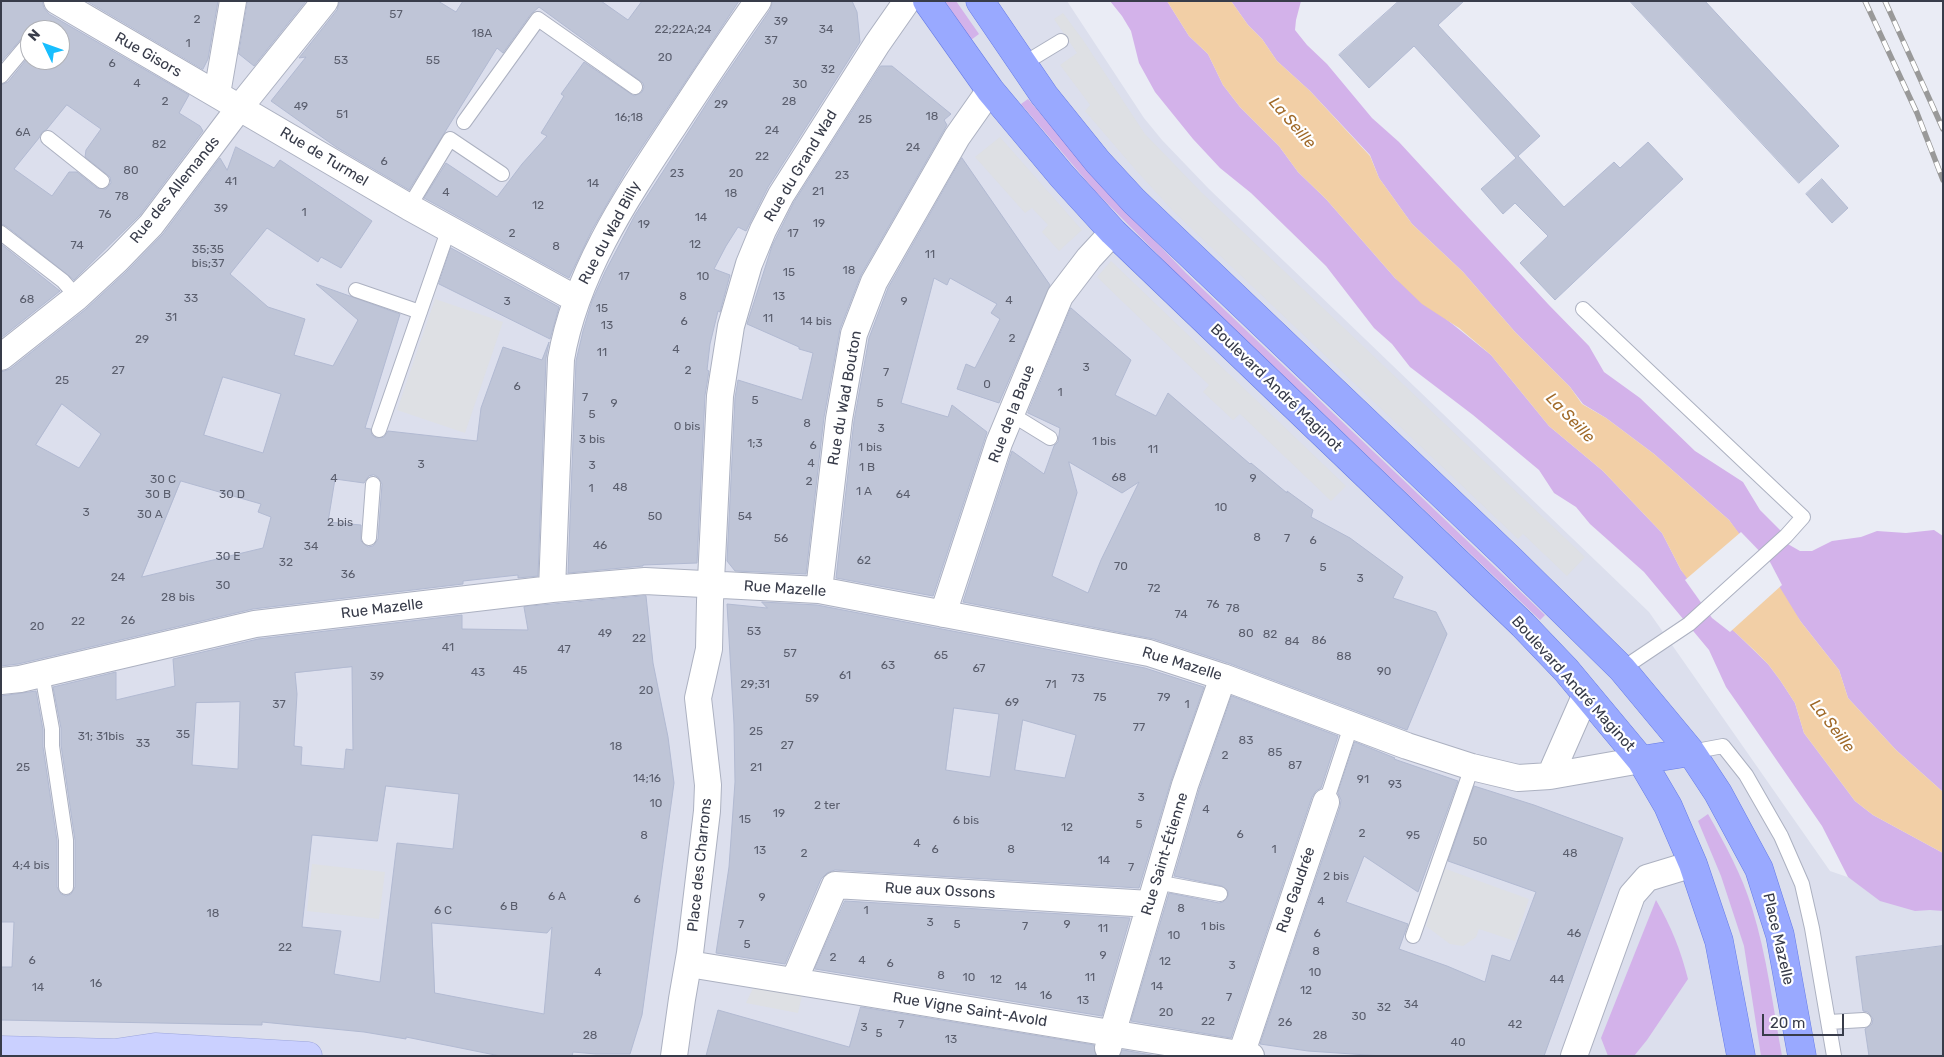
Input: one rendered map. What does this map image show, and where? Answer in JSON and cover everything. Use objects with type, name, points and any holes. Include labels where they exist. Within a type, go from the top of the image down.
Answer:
[{"type":"main road","name":"Boulevard André Maginot","points":[[928,1],[990,90],[1062,176],[1113,232],[1535,637],[1641,760]]},
{"type":"main road","points":[[980,1],[1044,95],[1098,162],[1134,201],[1511,560],[1622,669],[1691,752]]},
{"type":"main road","points":[[990,90],[1023,64]]},
{"type":"main road","points":[[1586,694],[1622,669]]},
{"type":"main road","points":[[1691,752],[1641,760],[1668,806],[1693,864],[1719,941],[1741,1056]]},
{"type":"main road","name":"Place Mazelle","points":[[1691,752],[1718,793],[1759,869],[1780,935],[1802,1056]]},
{"type":"street","points":[[217,94],[233,1]]},
{"type":"street","name":"Rue des Allemands","points":[[1,356],[77,297],[117,260],[147,217],[218,136],[325,1]]},
{"type":"street","name":"Rue du Wad Billy","points":[[552,589],[561,358],[565,335],[576,299],[589,268],[673,114],[758,1]]},
{"type":"street","name":"Rue du Grand Wad","points":[[711,585],[720,396],[731,326],[749,264],[763,230],[795,170],[907,1]]},
{"type":"street","name":"Rue Gisors","points":[[53,5],[240,107]]},
{"type":"street","name":"Rue du Wad Bouton","points":[[820,590],[839,419],[854,334],[874,282],[957,137],[990,90]]},
{"type":"street","name":"Rue de Turmel","points":[[240,107],[409,207],[576,299]]},
{"type":"street","name":"Rue de la Baue","points":[[943,614],[999,443],[1060,296],[1089,258],[1113,232]]},
{"type":"street","name":"Rue Mazelle","points":[[1,681],[42,674],[255,624],[365,602],[645,581],[820,590],[1150,653],[1223,677],[1352,726],[1472,767],[1518,778],[1550,776],[1641,760]]},
{"type":"street","name":"Place des Charrons","points":[[674,1056],[689,958],[707,811],[708,785],[698,698],[709,649],[711,585]]},
{"type":"street","name":"Rue Saint-Étienne","points":[[1110,1041],[1185,785],[1223,677]]},
{"type":"street","points":[[1550,776],[1586,694]]},
{"type":"street","name":"Rue Gaudrée","points":[[1246,1055],[1326,802]]},
{"type":"street","points":[[1574,1056],[1632,895],[1647,878],[1693,864]]},
{"type":"street","name":"Rue aux Ossons","points":[[794,981],[835,885],[1153,893]]},
{"type":"street","name":"Rue Vigne Saint-Avold","points":[[689,958],[794,981],[1110,1041],[1246,1055]]},
{"type":"street","points":[[1,1050],[118,1055],[155,1047],[308,1056]]},
{"type":"lane","points":[[464,122],[538,19],[635,87]]},
{"type":"lane","points":[[1023,64],[1061,41]]},
{"type":"lane","points":[[1,76],[20,53]]},
{"type":"lane","points":[[48,138],[102,181]]},
{"type":"lane","points":[[409,207],[450,139],[502,174]]},
{"type":"lane","points":[[379,430],[449,228]]},
{"type":"lane","points":[[1,233],[63,281],[77,297]]},
{"type":"lane","points":[[356,290],[420,312]]},
{"type":"lane","points":[[1583,309],[1803,517],[1786,536],[1689,624],[1622,669]]},
{"type":"lane","points":[[1011,414],[1050,438]]},
{"type":"lane","points":[[369,538],[373,484]]},
{"type":"lane","points":[[42,674],[52,729],[52,746],[66,840],[66,887]]},
{"type":"lane","name":"Rue Gaudrée","points":[[1326,802],[1352,726]]},
{"type":"lane","points":[[1691,752],[1723,746],[1746,775],[1781,836],[1802,884],[1812,928],[1834,1056]]},
{"type":"lane","points":[[1413,936],[1472,767]]},
{"type":"lane","points":[[1153,893],[1220,894]]},
{"type":"lane","points":[[1829,1022],[1864,1020]]},
{"type":"shaded area","points":[[1,1],[1067,1],[1144,118],[1162,140],[1209,189],[1649,612],[1830,871],[1943,910],[1943,1056],[1,1056]]},
{"type":"shaded area","points":[[945,1],[956,1],[979,34],[971,40]]},
{"type":"shaded area","points":[[1110,1],[1167,1],[1189,36],[1208,54],[1223,85],[1240,107],[1279,146],[1298,172],[1326,199],[1395,278],[1491,355],[1549,426],[1603,471],[1662,533],[1681,570],[1736,633],[1768,664],[1780,680],[1795,703],[1804,733],[1855,801],[1873,815],[1943,853],[1943,911],[1915,911],[1880,901],[1848,877],[1822,826],[1726,687],[1709,650],[1644,572],[1590,524],[1576,507],[1554,493],[1539,470],[1473,415],[1410,367],[1392,344],[1374,328],[1326,266],[1251,193],[1220,168],[1193,139],[1155,92],[1139,63],[1131,31]]},
{"type":"shaded area","points":[[1231,1],[1301,1],[1295,30],[1307,45],[1327,64],[1372,118],[1399,142],[1589,346],[1604,372],[1640,398],[1695,451],[1743,482],[1760,510],[1786,536],[1786,543],[1800,551],[1812,551],[1832,541],[1861,537],[1877,531],[1906,533],[1934,530],[1943,536],[1943,792],[1896,750],[1848,698],[1839,670],[1801,622],[1729,520],[1654,454],[1606,418],[1583,404],[1570,387],[1515,332],[1463,272],[1412,224],[1379,178],[1370,155],[1310,91],[1277,61]]},
{"type":"shaded area","points":[[1063,13],[1145,134],[1201,192],[1585,557],[1567,576],[1523,534],[1518,539],[1173,211],[1133,167],[1085,111],[1090,105],[1060,65],[1077,53],[1054,19]]},
{"type":"shaded area","points":[[1028,99],[1104,188],[1186,273],[1545,615],[1540,620],[1181,278],[1095,191],[1021,104]]},
{"type":"shaded area","points":[[1000,137],[1082,230],[1059,251],[1042,232],[1048,225],[1032,208],[1025,213],[975,157]]},
{"type":"shaded area","points":[[1111,261],[1346,486],[1331,501],[1240,414],[1233,420],[1203,392],[1209,385],[1097,277]]},
{"type":"shaded area","points":[[435,299],[503,322],[465,433],[397,410]]},
{"type":"shaded area","points":[[1708,814],[1727,848],[1752,908],[1766,963],[1782,1056],[1761,1056],[1744,946],[1721,876],[1698,821]]},
{"type":"shaded area","points":[[312,864],[385,872],[379,919],[307,911]]},
{"type":"shaded area","points":[[1443,868],[1529,899],[1515,941],[1479,929],[1476,937],[1463,946],[1450,944],[1426,926]]},
{"type":"shaded area","points":[[1656,900],[1675,939],[1688,979],[1634,1056],[1608,1056],[1601,1038]]},
{"type":"shaded area","points":[[753,988],[802,995],[798,1013],[746,1003]]},
{"type":"water","name":"La Seille","points":[[1167,1],[1231,1],[1277,61],[1310,91],[1370,156],[1379,178],[1412,224],[1463,272],[1515,332],[1570,387],[1582,404],[1606,418],[1654,454],[1729,520],[1779,586],[1801,622],[1839,670],[1848,698],[1896,750],[1943,792],[1943,853],[1873,815],[1855,801],[1804,733],[1795,703],[1780,680],[1755,651],[1714,616],[1681,570],[1662,533],[1603,471],[1549,426],[1491,355],[1459,328],[1422,304],[1395,278],[1326,199],[1298,172],[1279,146],[1240,107],[1223,85],[1208,54],[1189,36]]},
{"type":"pier","points":[[1741,532],[1770,562],[1782,585],[1730,632],[1712,618],[1685,580]]},
{"type":"building","points":[[1,1],[42,1],[44,8],[49,14],[59,20],[20,20],[20,40],[1,62]]},
{"type":"building","points":[[87,1],[218,1],[208,59],[203,69]]},
{"type":"building","points":[[248,1],[306,1],[254,66],[239,54]]},
{"type":"building","points":[[340,1],[438,1],[456,12],[463,1],[601,1],[628,20],[642,1],[739,1],[626,171],[592,230],[569,278],[424,198],[446,163],[497,197],[522,164],[547,136],[541,133],[564,96],[561,94],[584,62],[634,96],[642,92],[643,83],[539,7],[531,14],[503,53],[497,48],[409,190],[336,147],[271,101],[306,57],[299,58],[337,10]]},
{"type":"building","points":[[773,1],[852,1],[857,12],[860,42],[768,187],[746,231],[738,227],[714,269],[730,275],[720,312],[718,311],[710,344],[707,370],[709,371],[705,395],[697,563],[643,565],[568,573],[576,361],[592,301],[635,215],[718,86],[770,10]]},
{"type":"building","points":[[1399,1],[1464,1],[1438,25],[1540,136],[1518,156],[1564,207],[1614,162],[1620,168],[1648,142],[1683,179],[1555,300],[1520,263],[1548,236],[1515,203],[1503,214],[1481,189],[1516,158],[1414,46],[1369,88],[1339,55]]},
{"type":"building","points":[[1630,1],[1705,1],[1839,146],[1799,183]]},
{"type":"building","points":[[70,26],[189,95],[179,113],[200,126],[203,131],[140,215],[74,280],[1,224],[1,85],[8,82],[20,67],[20,70],[70,70]],"holes":[[[67,105],[101,129],[86,150],[85,157],[110,177],[111,183],[106,189],[97,188],[77,172],[69,172],[52,196],[14,169],[42,132],[46,130]]]},
{"type":"building","points":[[881,66],[892,66],[951,114],[944,120],[947,125],[861,275],[840,329],[824,417],[806,574],[735,571],[727,561],[735,398],[738,380],[802,400],[813,353],[799,349],[799,347],[747,324],[772,246],[794,202]]},
{"type":"building","points":[[236,147],[274,168],[280,160],[372,221],[341,268],[321,257],[318,262],[267,228],[230,274],[268,307],[305,319],[294,355],[333,366],[358,320],[316,284],[400,314],[365,428],[371,429],[372,435],[376,438],[384,437],[388,431],[477,441],[481,408],[503,347],[542,360],[549,342],[546,358],[538,576],[518,578],[518,575],[463,581],[463,584],[253,609],[18,664],[1,666],[1,372],[10,369],[86,309],[127,271],[163,234],[220,158],[227,170]],"holes":[[[223,377],[281,394],[263,453],[204,435]],[[62,404],[101,434],[79,468],[36,445]],[[374,475],[378,477],[382,484],[378,539],[373,546],[368,547],[361,541],[361,525],[328,522],[335,479],[364,483],[369,476]],[[181,481],[261,504],[258,512],[271,517],[263,548],[142,577]]]},
{"type":"building","points":[[962,158],[1050,285],[999,403],[957,389],[966,364],[975,368],[1000,319],[991,313],[997,304],[950,278],[947,285],[934,278],[901,403],[948,417],[952,405],[987,432],[933,596],[836,578],[854,421],[869,338],[888,288]]},
{"type":"building","points":[[1822,179],[1848,208],[1832,223],[1806,194]]},
{"type":"building","points":[[1,244],[60,291],[1,338]]},
{"type":"building","points":[[451,248],[559,307],[550,339],[439,284]]},
{"type":"building","points":[[1071,308],[1131,360],[1115,395],[1156,416],[1168,393],[1250,464],[1287,493],[1287,491],[1313,510],[1311,517],[1350,538],[1403,577],[1393,598],[1436,612],[1447,634],[1407,730],[1228,663],[1154,639],[963,602],[1012,451],[1044,474],[1054,446],[1058,442],[1060,428],[1028,413]],"holes":[[[1069,462],[1122,493],[1139,482],[1101,560],[1088,593],[1052,576],[1077,493]]]},
{"type":"building","points":[[646,596],[653,663],[668,737],[674,783],[642,1015],[630,1054],[573,1052],[572,1056],[500,1056],[406,1037],[406,1039],[364,1032],[262,1022],[262,1025],[1,1020],[1,967],[12,967],[14,922],[1,922],[1,696],[36,691],[43,730],[43,747],[57,841],[57,887],[61,894],[66,896],[71,894],[75,887],[75,840],[61,745],[61,728],[53,687],[116,672],[116,700],[175,686],[173,659],[258,639],[462,615],[462,629],[528,630],[524,607]],"holes":[[[352,667],[353,750],[346,749],[344,769],[301,765],[302,747],[294,746],[297,694],[295,673]],[[240,702],[238,769],[192,765],[196,703]],[[386,786],[459,794],[453,849],[397,843],[380,982],[334,974],[341,931],[302,927],[312,835],[377,841]],[[432,923],[547,933],[552,927],[544,1014],[435,993]]]},
{"type":"building","points":[[762,602],[817,605],[1145,668],[1204,687],[1171,781],[1139,888],[835,870],[827,873],[821,879],[785,964],[716,953],[729,867],[735,782],[734,724],[727,604],[767,608]],"holes":[[[954,708],[999,714],[990,777],[946,770]],[[1023,720],[1076,735],[1065,778],[1015,770]]]},
{"type":"building","points":[[1232,696],[1338,736],[1321,788],[1312,797],[1231,1038],[1131,1021],[1169,893],[1219,903],[1223,902],[1228,896],[1228,891],[1222,886],[1174,876],[1199,790]]},
{"type":"building","points":[[1355,742],[1394,759],[1458,781],[1418,892],[1364,856],[1346,902],[1408,924],[1399,949],[1485,982],[1492,955],[1510,961],[1536,892],[1448,861],[1474,786],[1534,805],[1623,838],[1544,1056],[1382,1056],[1308,1051],[1260,1044],[1340,807],[1341,800],[1338,793]]},
{"type":"building","points":[[845,901],[1130,918],[1102,1016],[815,969]]},
{"type":"building","points":[[1943,946],[1943,1056],[1869,1056],[1865,1029],[1872,1024],[1873,1019],[1868,1012],[1863,1011],[1856,957]]},
{"type":"building","points":[[861,1007],[1094,1045],[1096,1056],[706,1056],[718,1010],[849,1047]]},
{"type":"building","points":[[1123,1050],[1157,1056],[1120,1056]]},
{"type":"railway","points":[[1865,1],[1917,113],[1943,180]]},
{"type":"railway","points":[[1885,1],[1943,129]]}]
